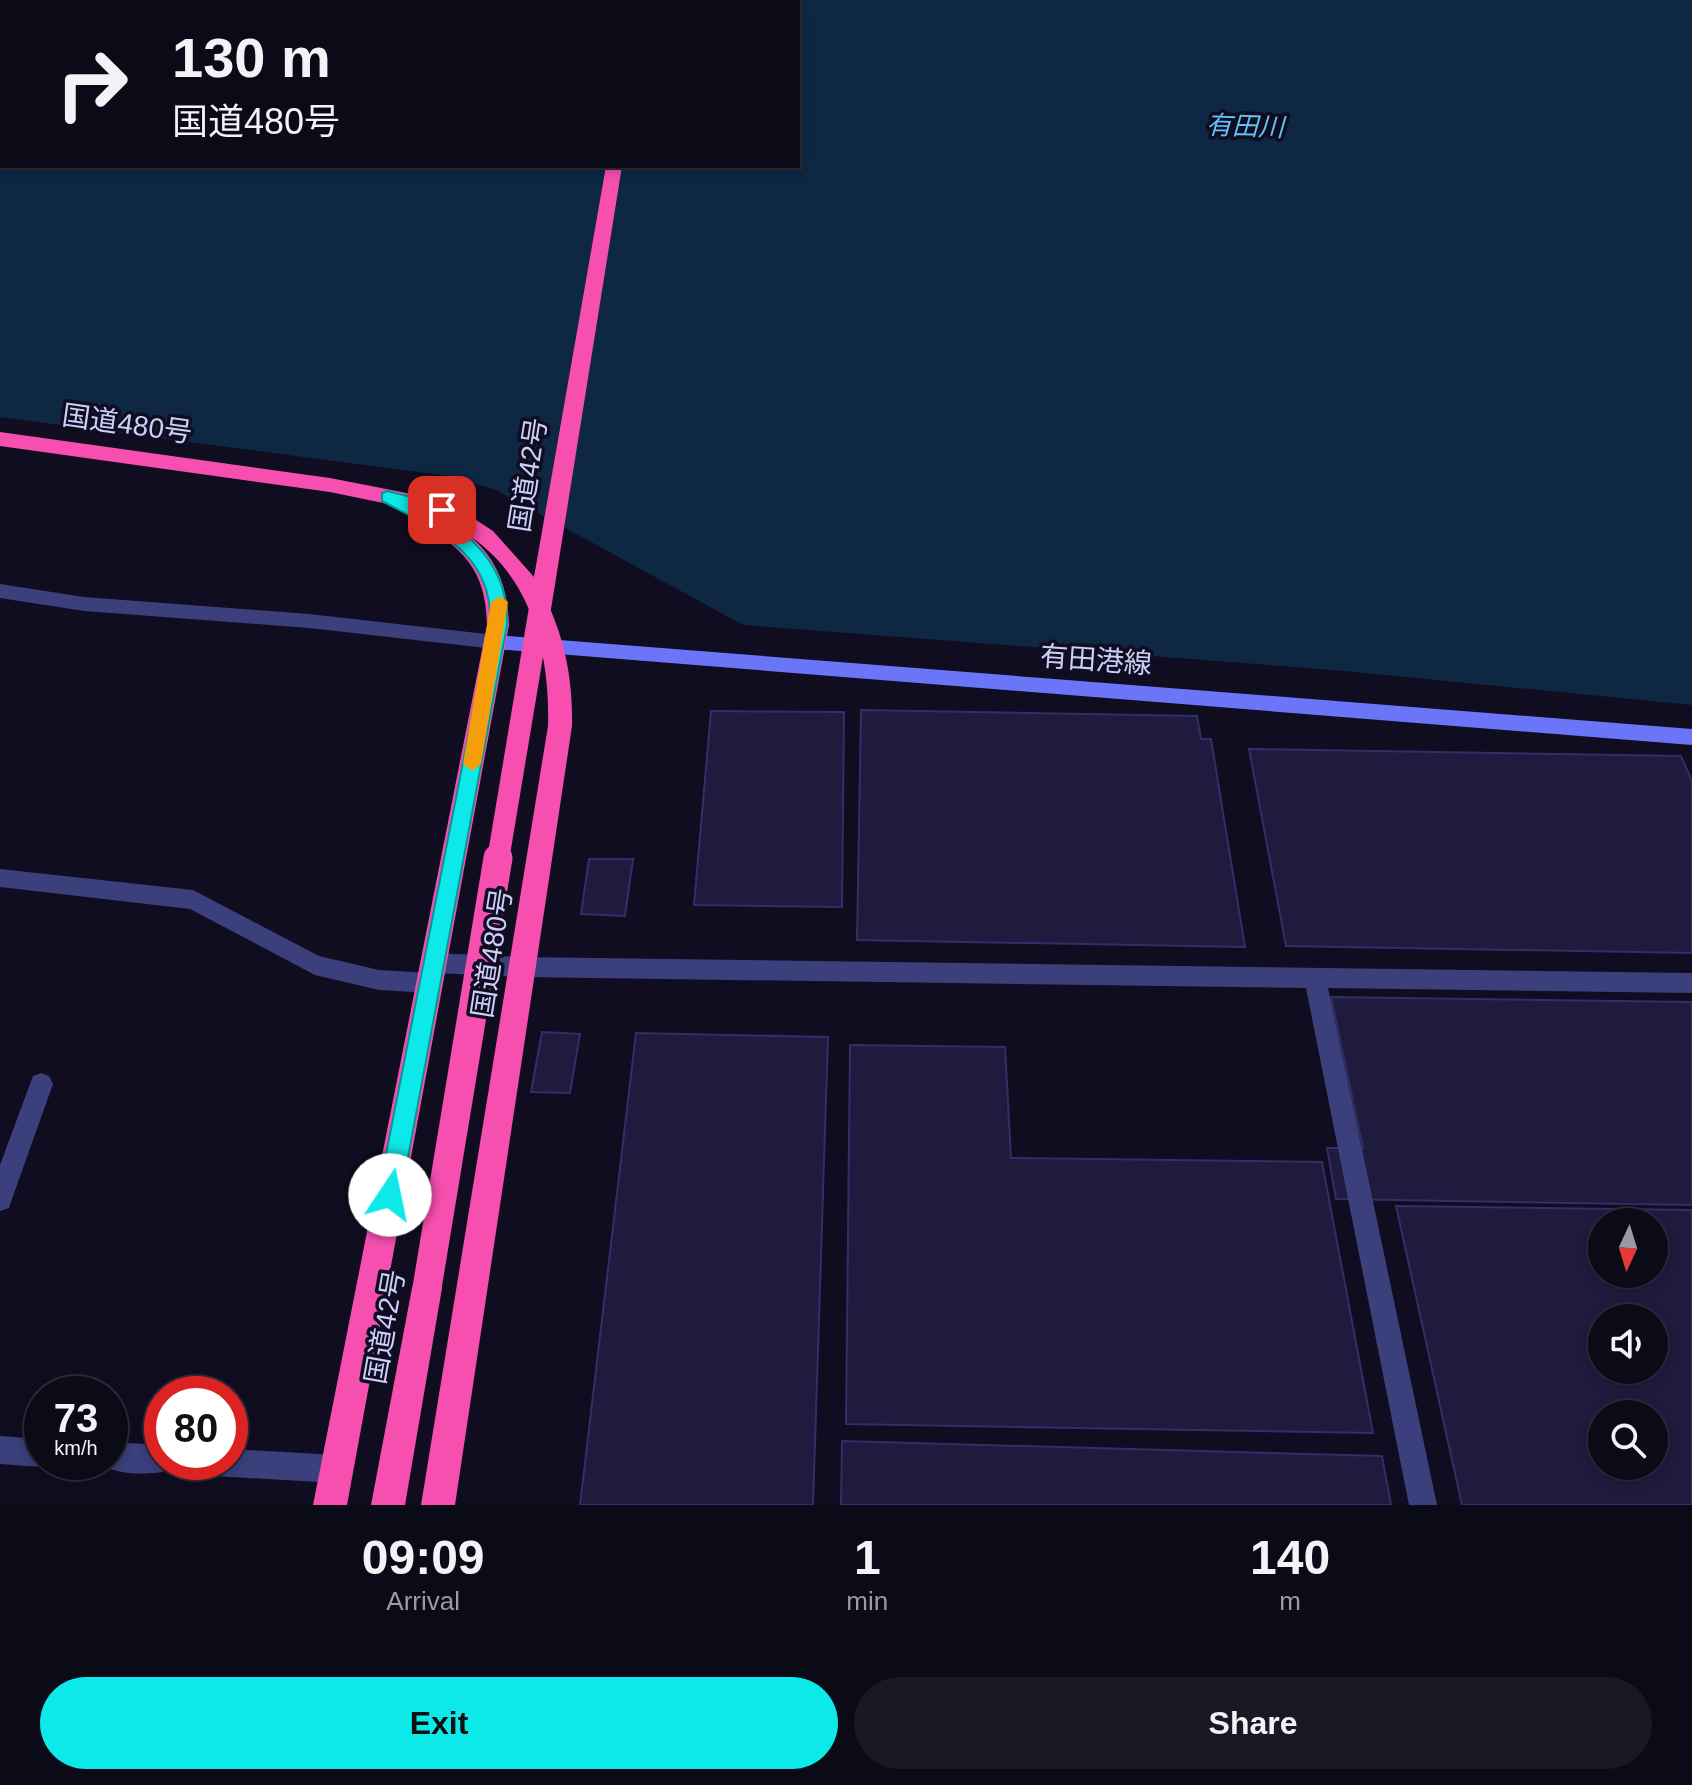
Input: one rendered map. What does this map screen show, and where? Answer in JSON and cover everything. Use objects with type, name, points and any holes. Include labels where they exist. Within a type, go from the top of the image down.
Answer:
[{"type":"highway","name":"国道42号","points":[[388,1505],[614,168]]},
{"type":"highway","name":"国道480号","points":[[0,439],[300,480],[442,510],[467,523],[496,545],[532,594],[556,649],[562,682],[560,726],[438,1505]]},
{"type":"highway","name":"国道480号","points":[[330,1505],[433,973],[500,602],[485,564],[443,526],[387,497]]},
{"type":"main road","name":"有田港線","points":[[495,642],[1692,737]]},
{"type":"street","points":[[0,591],[84,604],[309,621],[495,642]]},
{"type":"street","points":[[0,878],[193,900],[315,965],[379,980],[522,967],[1692,983]]},
{"type":"street","points":[[1315,978],[1423,1505]]},
{"type":"street","points":[[0,1199],[41,1084]]},
{"type":"street","points":[[0,1450],[24,1452]]},
{"type":"street","points":[[248,1464],[336,1469]]},
{"type":"water","name":"有田川","points":[[800,0],[1692,0],[1692,705],[1333,670],[743,625],[494,489],[449,476],[0,417],[0,168],[800,168]]},
{"type":"building","points":[[861,710],[1197,716],[1201,739],[1211,739],[1245,947],[857,940]]},
{"type":"building","points":[[711,711],[844,712],[842,907],[694,905]]},
{"type":"building","points":[[1249,749],[1681,756],[1692,781],[1692,953],[1286,946]]},
{"type":"building","points":[[589,859],[633,859],[625,916],[581,914]]},
{"type":"building","points":[[1331,997],[1692,1002],[1692,1205],[1336,1199],[1327,1148],[1363,1148]]},
{"type":"building","points":[[542,1032],[580,1034],[570,1093],[531,1092]]},
{"type":"building","points":[[636,1033],[828,1037],[813,1505],[580,1505]]},
{"type":"building","points":[[850,1045],[1005,1047],[1011,1158],[1322,1162],[1373,1433],[846,1424]]},
{"type":"building","points":[[1396,1206],[1588,1209],[1588,1288],[1668,1288],[1668,1210],[1692,1210],[1692,1505],[1462,1505]]},
{"type":"building","points":[[842,1441],[1382,1456],[1391,1505],[841,1505]]},
{"type":"slow traffic","points":[[472,764],[500,602]]},
{"type":"route","points":[[390,1195],[500,602],[485,564],[468,545],[443,526],[387,497],[442,510]]}]
